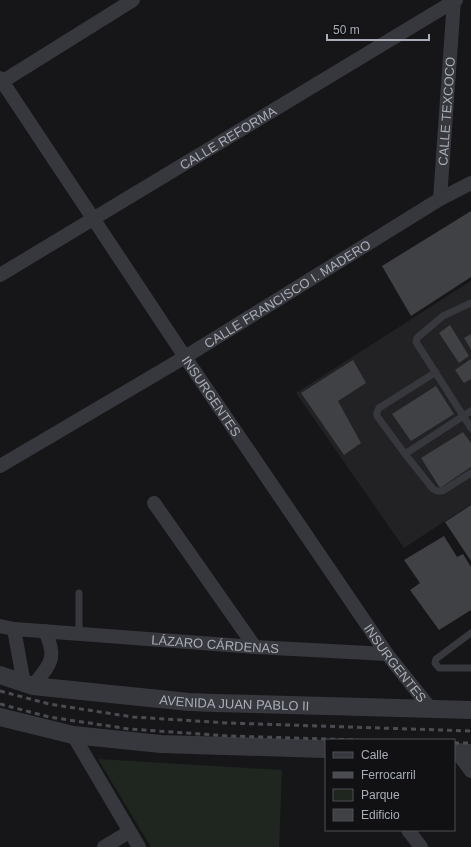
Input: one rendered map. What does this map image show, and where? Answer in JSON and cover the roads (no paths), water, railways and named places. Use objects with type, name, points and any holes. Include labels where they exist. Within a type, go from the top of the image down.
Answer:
[{"type":"street","points":[[1,81],[120,4],[133,0]]},
{"type":"street","name":"CALLE TEXCOCO","points":[[440,199],[455,0]]},
{"type":"street","name":"CALLE REFORMA","points":[[0,275],[455,0]]},
{"type":"street","name":"INSURGENTES","points":[[1,81],[185,358],[387,654],[431,709]]},
{"type":"street","name":"CALLE FRANCISCO I. MADERO","points":[[0,466],[185,358],[440,199],[471,183]]},
{"type":"street","points":[[154,502],[255,647]]},
{"type":"street","name":"LÁZARO CÁRDENAS","points":[[0,626],[14,629],[255,647],[387,654]]},
{"type":"street","points":[[14,629],[28,685]]},
{"type":"street","points":[[28,685],[50,663],[52,657],[50,642],[45,631]]},
{"type":"street","name":"AVENIDA JUAN PABLO II","points":[[0,675],[28,685],[214,703],[471,710]]},
{"type":"street","points":[[0,717],[73,735],[161,744],[325,749]]},
{"type":"street","points":[[73,735],[139,847]]},
{"type":"street","points":[[461,752],[471,772]]},
{"type":"street","points":[[409,831],[421,847]]},
{"type":"street","points":[[104,847],[129,832]]},
{"type":"lane","points":[[471,303],[443,316],[417,338],[417,345],[436,372],[471,428]]},
{"type":"lane","points":[[436,372],[379,408],[377,416],[433,489],[438,492],[444,490],[471,472]]},
{"type":"lane","points":[[405,454],[471,411]]},
{"type":"lane","points":[[79,593],[79,633]]},
{"type":"lane","points":[[470,634],[436,659],[435,662],[439,668],[471,668]]},
{"type":"railway","points":[[0,691],[49,704],[133,717],[228,723],[471,731]]},
{"type":"railway","points":[[0,704],[49,717],[129,729],[229,736],[326,739]]},
{"type":"railway","points":[[455,743],[471,743]]}]
